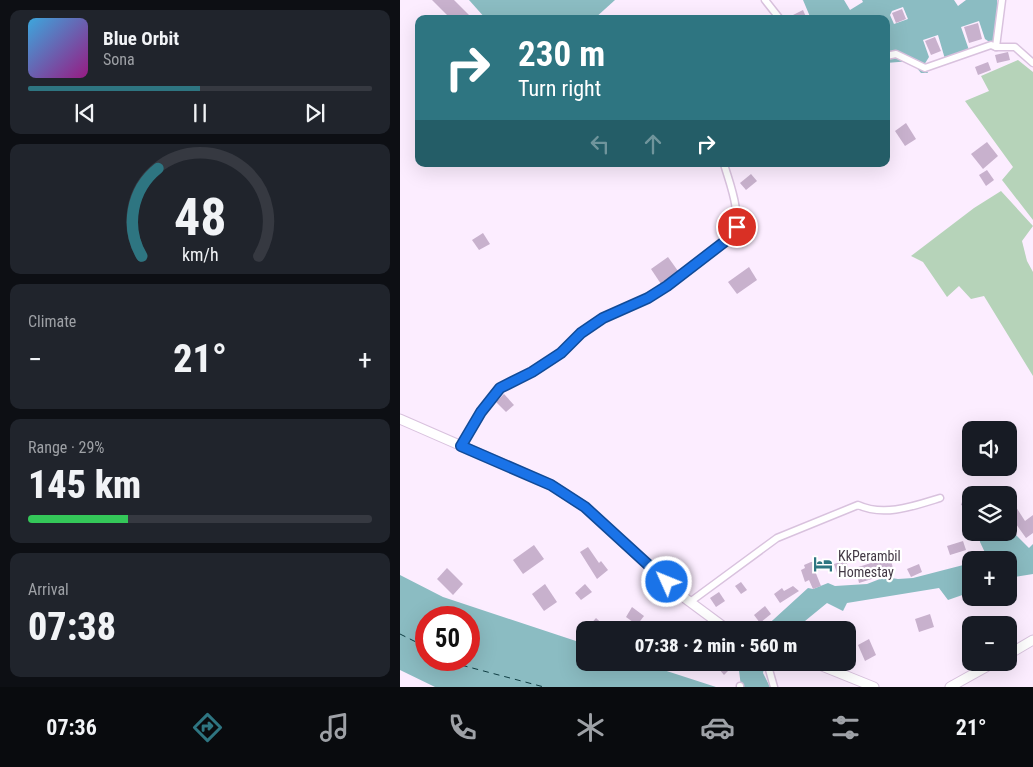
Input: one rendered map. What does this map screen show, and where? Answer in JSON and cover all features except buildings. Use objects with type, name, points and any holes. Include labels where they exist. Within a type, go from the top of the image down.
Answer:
[{"type":"main road","points":[[400,420],[551,485],[585,507],[690,602],[716,621]]},
{"type":"main road","points":[[1017,649],[1033,640]]},
{"type":"main road","points":[[834,671],[874,687]]},
{"type":"main road","points":[[950,687],[979,671]]},
{"type":"street","points":[[765,0],[777,15]]},
{"type":"street","points":[[996,47],[1002,0]]},
{"type":"street","points":[[890,55],[896,54],[925,68],[990,45],[996,47],[1015,47],[1033,64]]},
{"type":"street","points":[[461,446],[481,412],[500,388],[532,372],[561,353],[581,333],[603,318],[648,298],[667,286],[732,236],[737,227],[737,217],[725,167]]},
{"type":"street","points":[[690,602],[777,538],[858,505],[870,510],[905,508],[940,498]]},
{"type":"street","points":[[769,671],[774,687]]},
{"type":"shaded area","points":[[469,0],[615,0],[598,15],[482,15]]},
{"type":"shaded area","points":[[803,0],[844,0],[850,10],[863,2],[862,0],[954,0],[958,6],[966,0],[997,0],[997,41],[991,43],[985,39],[979,21],[961,27],[969,50],[945,59],[938,35],[923,40],[929,57],[924,65],[928,73],[921,73],[911,61],[890,63],[890,15],[809,15]],"holes":[[[903,7],[908,19],[894,24],[890,15],[892,11]]]},
{"type":"shaded area","points":[[1018,60],[1033,72],[1033,220],[1002,180],[1013,167],[965,101],[989,91],[981,76]]},
{"type":"shaded area","points":[[1001,191],[1033,226],[1022,241],[1027,261],[1033,272],[1033,376],[984,296],[971,299],[959,286],[947,297],[923,262],[911,256],[974,208]]},
{"type":"shaded area","points":[[1017,536],[1029,548],[1033,544],[1033,574],[1017,577],[1017,551],[984,551],[980,542],[1017,541]]},
{"type":"shaded area","points":[[962,565],[962,595],[948,600],[939,588],[847,603],[843,611],[827,603],[805,621],[772,621],[808,588],[813,589],[828,583],[835,586],[867,584],[885,577],[898,579],[913,578]]},
{"type":"shaded area","points":[[400,575],[443,597],[470,606],[415,606],[415,671],[480,671],[480,609],[576,641],[576,671],[667,671],[716,687],[435,687],[400,670]]},
{"type":"shaded area","points":[[739,671],[763,671],[770,687],[741,687]]},
{"type":"ferry route","points":[[400,634],[415,642]]},
{"type":"ferry route","points":[[480,670],[544,687]]},
{"type":"place","name":"KkPerambil Homestay","points":[[823,564]]},
{"type":"route","points":[[667,582],[585,507],[551,485],[461,446],[481,412],[500,388],[532,372],[561,353],[581,333],[603,318],[648,298],[656,291],[667,286],[685,270],[732,236],[737,227]]}]
